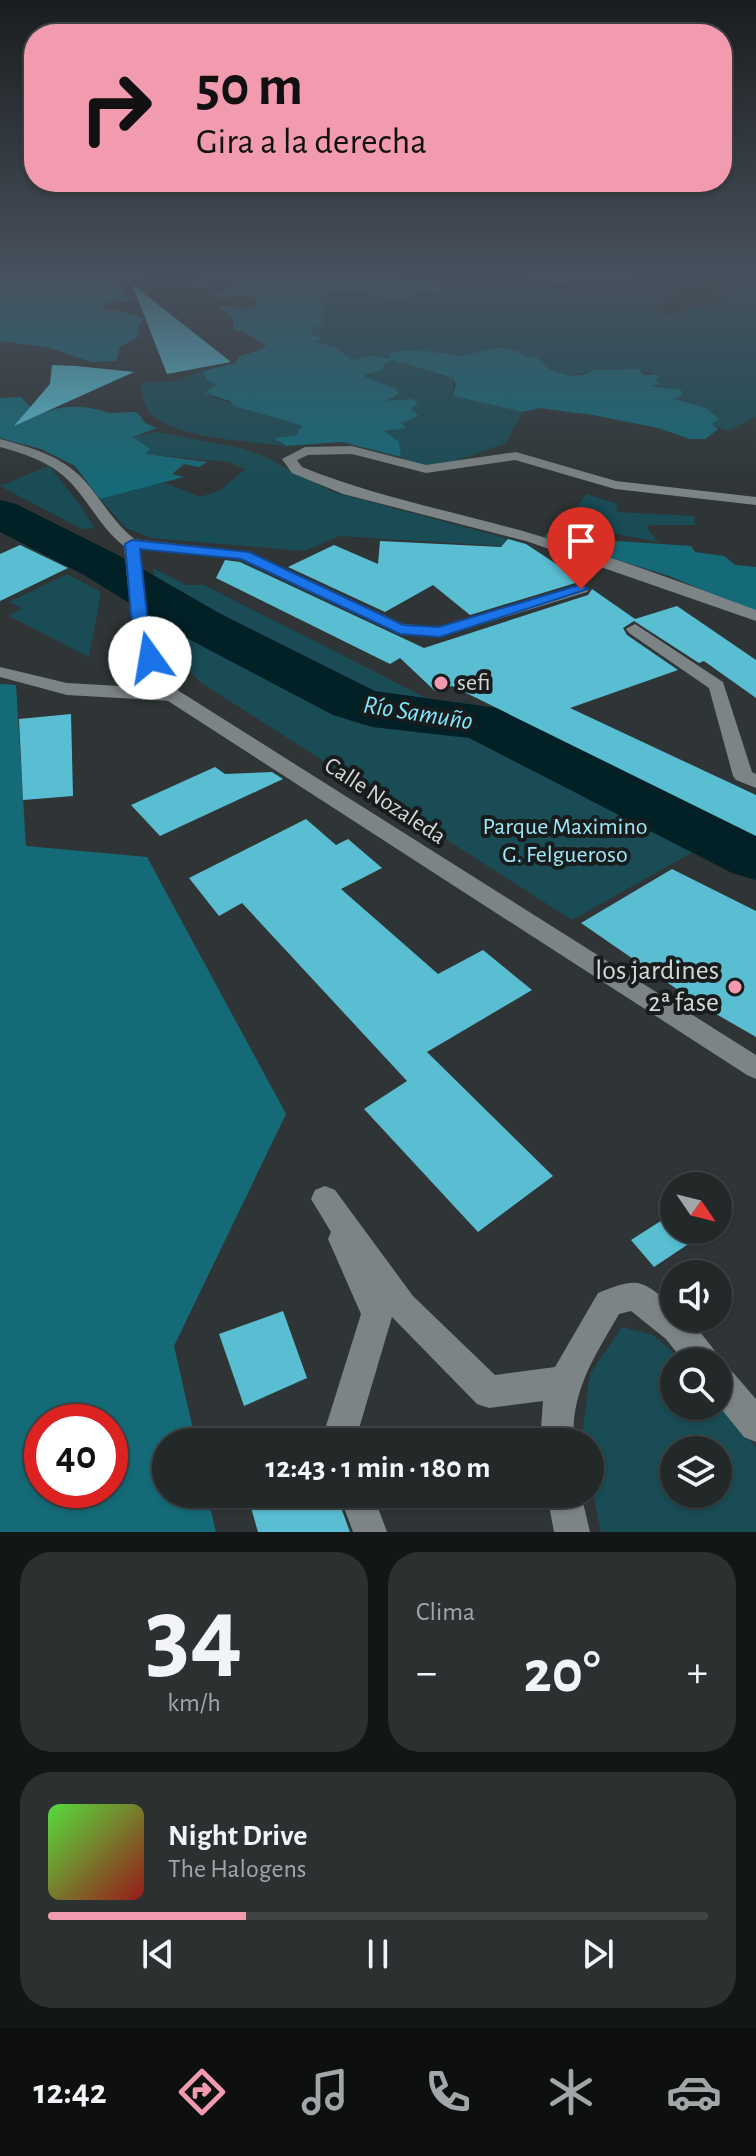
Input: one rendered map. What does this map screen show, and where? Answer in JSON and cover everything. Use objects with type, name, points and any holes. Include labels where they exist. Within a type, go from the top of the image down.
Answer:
[{"type":"street","points":[[0,443],[59,465],[77,481],[126,540],[244,555],[400,629],[440,632],[581,589]]},
{"type":"street","points":[[756,501],[615,485],[516,456],[426,469],[352,450],[305,451],[289,459],[297,470],[348,491],[531,538],[756,616]]},
{"type":"street","name":"Calle Nozaleda","points":[[126,540],[135,570],[138,604],[150,658],[172,695],[756,1068]]},
{"type":"street","points":[[635,629],[717,686],[743,776],[756,782]]},
{"type":"street","points":[[0,672],[67,689],[172,695]]},
{"type":"street","points":[[342,1428],[377,1314],[325,1199],[402,1306],[489,1392],[565,1382]]},
{"type":"street","points":[[555,1428],[553,1419],[565,1382],[609,1303],[635,1295],[677,1328],[693,1348]]},
{"type":"street","points":[[732,1396],[756,1425]]},
{"type":"street","points":[[361,1508],[370,1530]]},
{"type":"street","points":[[567,1508],[572,1532]]},
{"type":"green space","points":[[327,345],[756,345],[756,417],[728,431],[711,424],[718,419],[704,407],[673,398],[673,388],[649,385],[656,380],[652,373],[605,369],[570,376],[548,369],[537,358],[524,356],[517,350],[496,348],[461,356],[420,350],[396,351],[390,354],[403,364],[453,378],[453,396],[523,412],[505,444],[439,465],[413,463],[401,457],[399,442],[383,431],[405,427],[400,423],[418,415],[383,402],[399,395],[363,376],[373,374],[363,357],[352,360],[336,348]]},
{"type":"green space","points":[[203,371],[208,381],[217,385],[206,393],[215,398],[304,426],[295,436],[278,443],[286,446],[194,434],[161,422],[150,413],[140,383],[174,381]]},
{"type":"green space","points":[[156,432],[240,448],[261,455],[333,492],[520,542],[518,547],[340,536],[304,551],[152,538],[126,528],[100,499],[138,487],[165,483],[200,497],[219,491],[245,469],[228,462],[146,454],[133,437]]},
{"type":"green space","points":[[49,466],[81,506],[94,528],[82,529],[0,486]]},
{"type":"green space","points":[[587,494],[617,504],[616,512],[694,516],[695,525],[650,525],[647,528],[658,542],[563,523]]},
{"type":"green space","points":[[153,568],[186,585],[204,585],[446,708],[364,706],[160,600]]},
{"type":"green space","points":[[67,574],[101,592],[89,657],[9,616],[22,608],[9,602]]},
{"type":"green space","name":"Parque Maximino G. Felgueroso","points":[[163,615],[354,722],[450,722],[489,731],[709,843],[572,920],[200,682],[185,665]]},
{"type":"green space","points":[[622,1327],[653,1335],[668,1348],[660,1348],[660,1420],[732,1418],[756,1448],[756,1532],[601,1532],[596,1508],[604,1508],[604,1428],[583,1428],[590,1374]]},
{"type":"shaded area","points":[[32,345],[123,345],[116,361],[91,362],[50,348]]},
{"type":"shaded area","points":[[266,345],[327,345],[352,360],[371,356],[391,359],[389,354],[396,351],[420,350],[461,356],[496,348],[517,350],[524,356],[537,357],[548,369],[570,376],[594,370],[638,369],[644,375],[659,375],[656,380],[659,384],[651,386],[681,390],[683,395],[674,399],[704,407],[719,419],[712,424],[718,429],[705,439],[690,439],[658,428],[593,415],[539,408],[523,412],[453,396],[456,385],[453,378],[392,360],[383,365],[386,368],[363,376],[396,389],[399,394],[386,401],[411,399],[418,402],[411,410],[419,416],[401,423],[406,428],[384,431],[399,442],[401,457],[342,442],[286,446],[274,438],[295,436],[303,426],[235,406],[230,401],[205,393],[217,385],[208,381],[203,371],[235,363],[240,356]]},
{"type":"shaded area","points":[[21,397],[29,406],[46,412],[76,407],[110,413],[138,413],[145,423],[157,428],[133,437],[150,449],[146,454],[207,462],[199,467],[184,464],[172,474],[184,477],[100,499],[75,466],[41,449],[0,438],[0,398]]},
{"type":"shaded area","points":[[548,533],[575,534],[587,539],[691,546],[695,552],[724,556],[735,565],[756,567],[756,612],[669,576],[544,537]]},
{"type":"shaded area","points":[[0,684],[16,685],[26,846],[147,857],[286,1114],[174,1346],[193,1428],[152,1428],[152,1508],[210,1508],[216,1532],[0,1532]]},
{"type":"building","points":[[156,345],[210,345],[231,362],[167,374]]},
{"type":"building","points":[[52,365],[134,372],[14,426],[50,384]]},
{"type":"building","points":[[508,539],[526,544],[582,581],[470,615],[433,585],[385,612],[288,567],[334,545],[378,564],[380,541],[501,547]]},
{"type":"building","points":[[20,545],[68,568],[0,601],[0,554]]},
{"type":"building","points":[[225,560],[240,562],[424,648],[588,595],[592,589],[635,619],[677,606],[756,660],[756,698],[704,661],[699,663],[634,621],[623,628],[627,635],[678,670],[570,708],[756,795],[756,836],[452,686],[435,691],[400,658],[390,664],[216,578]]},
{"type":"building","points":[[71,714],[73,796],[23,800],[19,719]]},
{"type":"building","points":[[215,767],[225,774],[272,772],[283,779],[160,836],[131,805]]},
{"type":"building","points":[[306,819],[336,845],[348,839],[382,868],[341,889],[438,974],[483,950],[532,990],[427,1052],[553,1176],[478,1232],[364,1109],[407,1081],[242,903],[219,916],[189,878]]},
{"type":"building","points":[[672,869],[756,911],[756,1037],[697,1003],[581,923]]},
{"type":"building","points":[[660,1221],[660,1244],[688,1244],[660,1260],[654,1267],[631,1240]]},
{"type":"building","points":[[283,1311],[307,1378],[244,1406],[219,1334]]},
{"type":"building","points":[[251,1508],[341,1508],[350,1532],[258,1532]]},
{"type":"waterway","name":"Río Samuño","points":[[0,514],[101,565],[200,624],[354,703],[372,709],[483,722],[756,857]]},
{"type":"place","name":"sefi","points":[[441,683]]},
{"type":"place","name":"los jardines 2ª fase","points":[[735,987]]},
{"type":"route","points":[[150,658],[139,615],[132,544],[244,555],[400,629],[440,632],[581,589]]}]
